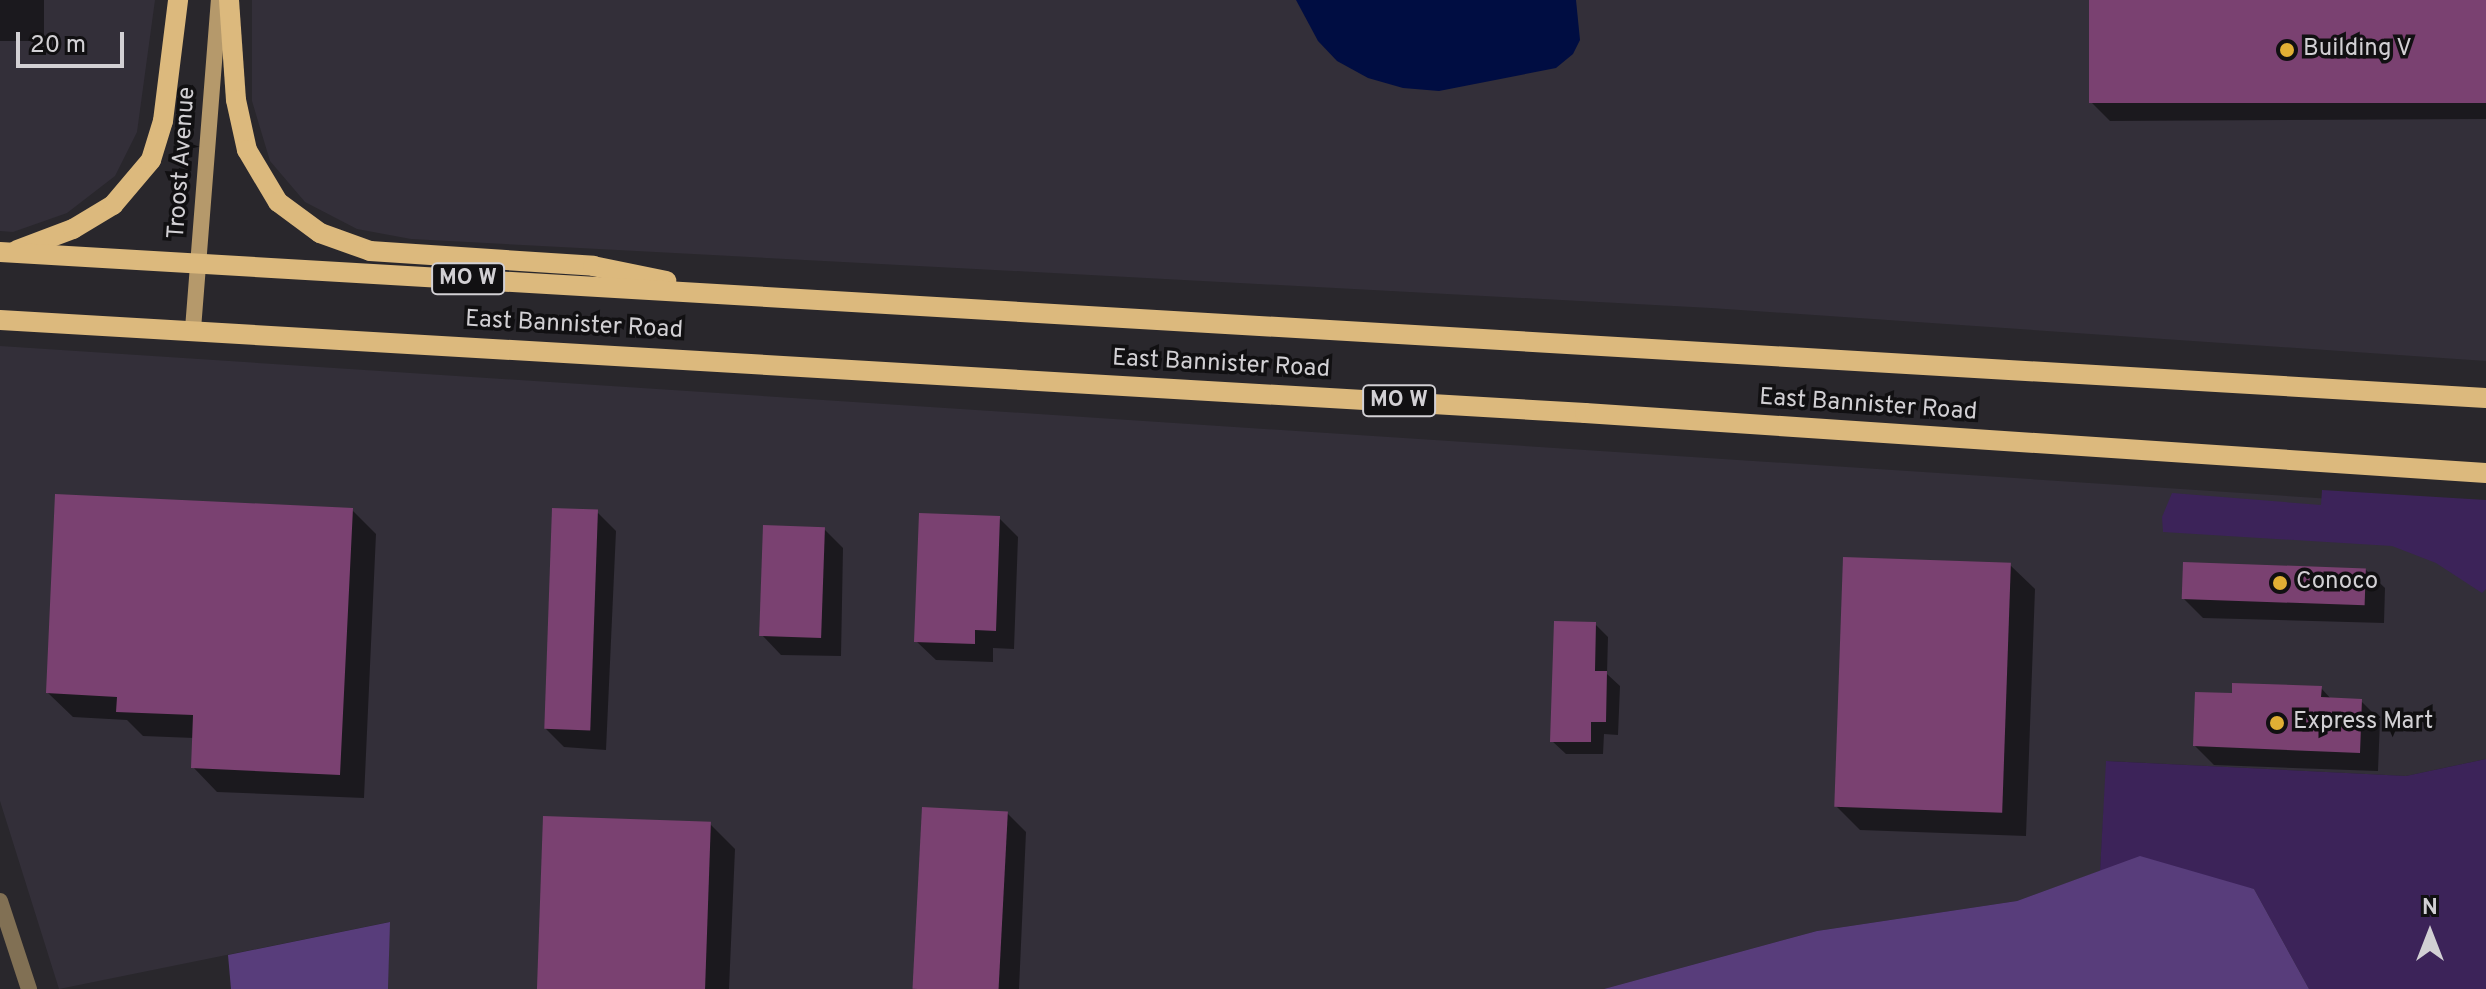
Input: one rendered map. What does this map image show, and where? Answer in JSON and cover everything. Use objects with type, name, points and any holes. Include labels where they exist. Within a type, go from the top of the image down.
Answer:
[{"type":"main road","points":[[6,252],[73,229],[113,205],[151,160],[163,121],[178,0]]},
{"type":"main road","name":"Troost Avenue","points":[[193,329],[219,0]]},
{"type":"main road","points":[[229,0],[236,100],[247,150],[278,202],[320,233],[370,251],[593,266],[736,295]]},
{"type":"main road","name":"East Bannister Road","points":[[6,252],[2486,398]]},
{"type":"main road","name":"East Bannister Road","points":[[0,320],[193,329],[2486,473]]},
{"type":"street","points":[[0,901],[29,989]]},
{"type":"shaded area","points":[[0,0],[155,0],[137,132],[115,176],[67,213],[13,232],[0,231]]},
{"type":"shaded area","points":[[252,0],[2486,0],[2486,361],[1711,308],[411,239],[357,229],[305,202],[270,161],[252,101]]},
{"type":"shaded area","points":[[1296,0],[1576,0],[1580,40],[1573,54],[1556,68],[1439,91],[1403,88],[1368,78],[1337,61],[1318,41]]},
{"type":"shaded area","points":[[0,346],[2486,509],[2486,759],[2406,776],[2107,761],[2100,871],[2017,901],[1817,931],[1604,989],[388,989],[389,922],[59,989],[0,801]]},
{"type":"shaded area","points":[[2322,490],[2486,500],[2486,589],[2482,593],[2436,563],[2392,546],[2163,532],[2162,517],[2172,493],[2321,505]]},
{"type":"shaded area","points":[[2486,759],[2486,989],[2309,989],[2254,889],[2100,871],[2106,761],[2406,776]]},
{"type":"shaded area","points":[[2140,856],[2254,889],[2309,989],[1604,989],[1817,931],[2017,901]]},
{"type":"shaded area","points":[[390,922],[388,989],[231,989],[228,955]]},
{"type":"building","name":"Building V","points":[[2089,0],[2486,0],[2486,103],[2089,103]]},
{"type":"building","points":[[55,494],[353,508],[340,775],[191,768],[193,715],[116,712],[117,697],[46,693]]},
{"type":"building","points":[[552,508],[598,510],[590,730],[544,729]]},
{"type":"building","points":[[919,513],[1000,516],[996,631],[975,630],[975,644],[914,642]]},
{"type":"building","points":[[763,525],[825,527],[821,638],[759,636]]},
{"type":"building","points":[[1843,557],[2011,563],[2002,813],[1834,807]]},
{"type":"building","points":[[2183,562],[2366,568],[2365,605],[2182,599]]},
{"type":"building","points":[[1554,621],[1596,622],[1595,671],[1607,671],[1606,722],[1591,722],[1591,742],[1550,742]]},
{"type":"building","name":"Express Mart","points":[[2232,683],[2322,686],[2321,697],[2362,699],[2360,753],[2193,746],[2195,692],[2232,693]]},
{"type":"building","points":[[922,807],[1008,812],[999,989],[912,989]]},
{"type":"building","points":[[543,816],[711,822],[705,989],[537,989]]},
{"type":"place","name":"Building V","points":[[2287,50]]},
{"type":"place","name":"Conoco","points":[[2280,583]]},
{"type":"place","name":"Express Mart","points":[[2277,723]]}]
